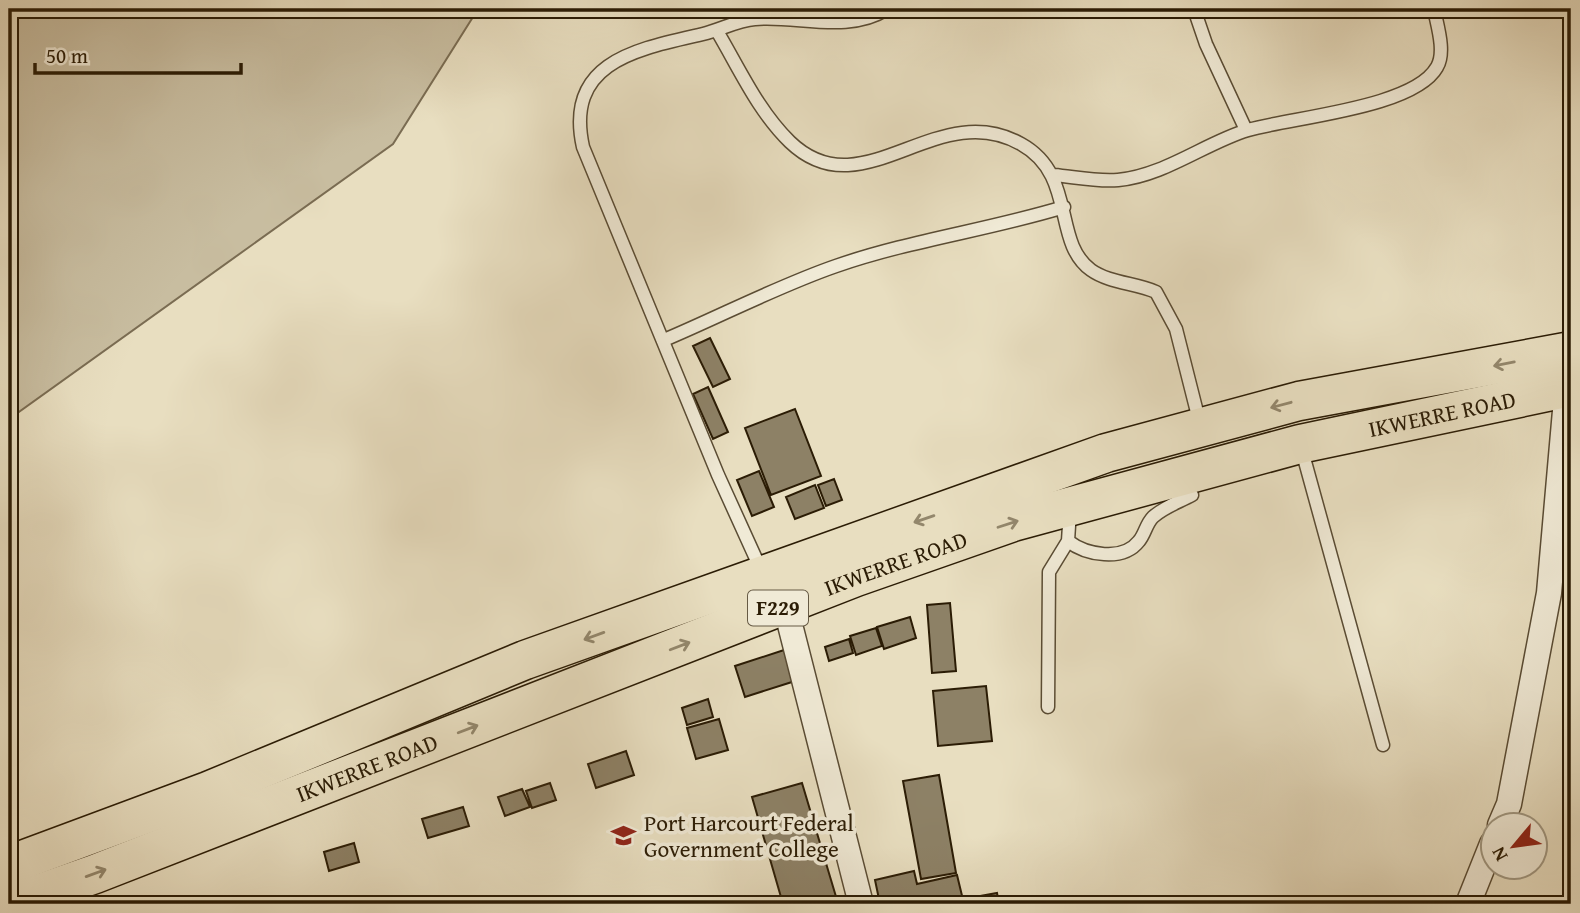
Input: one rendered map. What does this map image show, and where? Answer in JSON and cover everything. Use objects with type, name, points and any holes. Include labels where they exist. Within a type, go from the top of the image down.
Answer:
[{"type":"main road","name":"IKWERRE ROAD","points":[[9,904],[107,869],[1106,453],[1299,401],[1570,376]]},
{"type":"main road","name":"IKWERRE ROAD","points":[[9,865],[208,791],[525,660],[774,590],[869,572],[1069,523],[1300,443],[1570,376]]},
{"type":"street","points":[[1506,811],[1549,593],[1570,376]]},
{"type":"street","points":[[774,590],[861,904]]},
{"type":"street","points":[[1468,904],[1478,880]]},
{"type":"lane","points":[[774,590],[718,475],[583,147],[578,124],[585,88],[605,66],[657,45],[717,31],[752,19],[856,20],[887,9]]},
{"type":"lane","points":[[1194,9],[1206,44],[1246,130]]},
{"type":"lane","points":[[1054,175],[1119,180],[1186,159],[1246,130],[1334,113],[1387,99],[1420,85],[1438,65],[1440,41],[1434,9]]},
{"type":"lane","points":[[717,31],[768,117],[791,143],[816,160],[842,167],[873,161],[955,131],[985,132],[1022,144],[1054,175],[1073,248],[1090,270],[1107,278],[1139,284],[1156,292],[1176,329],[1201,426]]},
{"type":"lane","points":[[664,340],[835,266],[923,240],[1006,225],[1064,207]]},
{"type":"lane","points":[[1300,443],[1382,744]]},
{"type":"lane","points":[[1069,523],[1079,549],[1095,554],[1125,551],[1140,540],[1154,516],[1192,495]]},
{"type":"lane","points":[[1048,707],[1049,572],[1069,523]]},
{"type":"shaded area","points":[[9,9],[478,9],[393,144],[9,419]]},
{"type":"building","points":[[710,338],[730,379],[713,387],[693,346]]},
{"type":"building","points":[[708,387],[728,432],[713,439],[693,394]]},
{"type":"building","points":[[795,409],[821,476],[771,495],[745,428]]},
{"type":"building","points":[[759,471],[774,507],[752,516],[737,480]]},
{"type":"building","points":[[834,479],[842,500],[826,506],[818,485]]},
{"type":"building","points":[[815,485],[824,508],[795,519],[786,497]]},
{"type":"building","points":[[950,603],[956,671],[932,673],[927,605]]},
{"type":"building","points":[[910,617],[916,638],[884,649],[877,627]]},
{"type":"building","points":[[876,628],[882,646],[856,655],[850,636]]},
{"type":"building","points":[[849,639],[853,653],[829,661],[825,647]]},
{"type":"building","points":[[784,650],[795,681],[745,697],[735,666]]},
{"type":"building","points":[[986,686],[992,741],[938,746],[933,691]]},
{"type":"building","points":[[708,699],[713,717],[687,725],[682,708]]},
{"type":"building","points":[[719,719],[728,750],[696,759],[687,728]]},
{"type":"building","points":[[626,751],[634,775],[596,788],[588,764]]},
{"type":"building","points":[[939,775],[956,873],[921,879],[903,781]]},
{"type":"building","points":[[550,783],[556,800],[532,808],[526,791]]},
{"type":"building","points":[[802,783],[837,900],[821,904],[783,904],[752,797]]},
{"type":"building","points":[[522,789],[530,807],[505,816],[498,797]]},
{"type":"building","points":[[463,807],[469,826],[428,838],[422,819]]},
{"type":"building","points":[[354,843],[359,862],[329,871],[324,852]]},
{"type":"building","points":[[914,871],[917,884],[957,875],[964,904],[880,904],[875,880]]},
{"type":"building","points":[[997,893],[999,904],[971,904],[969,898]]},
{"type":"place","name":"Port Harcourt Federal Government College","points":[[624,836]]}]
